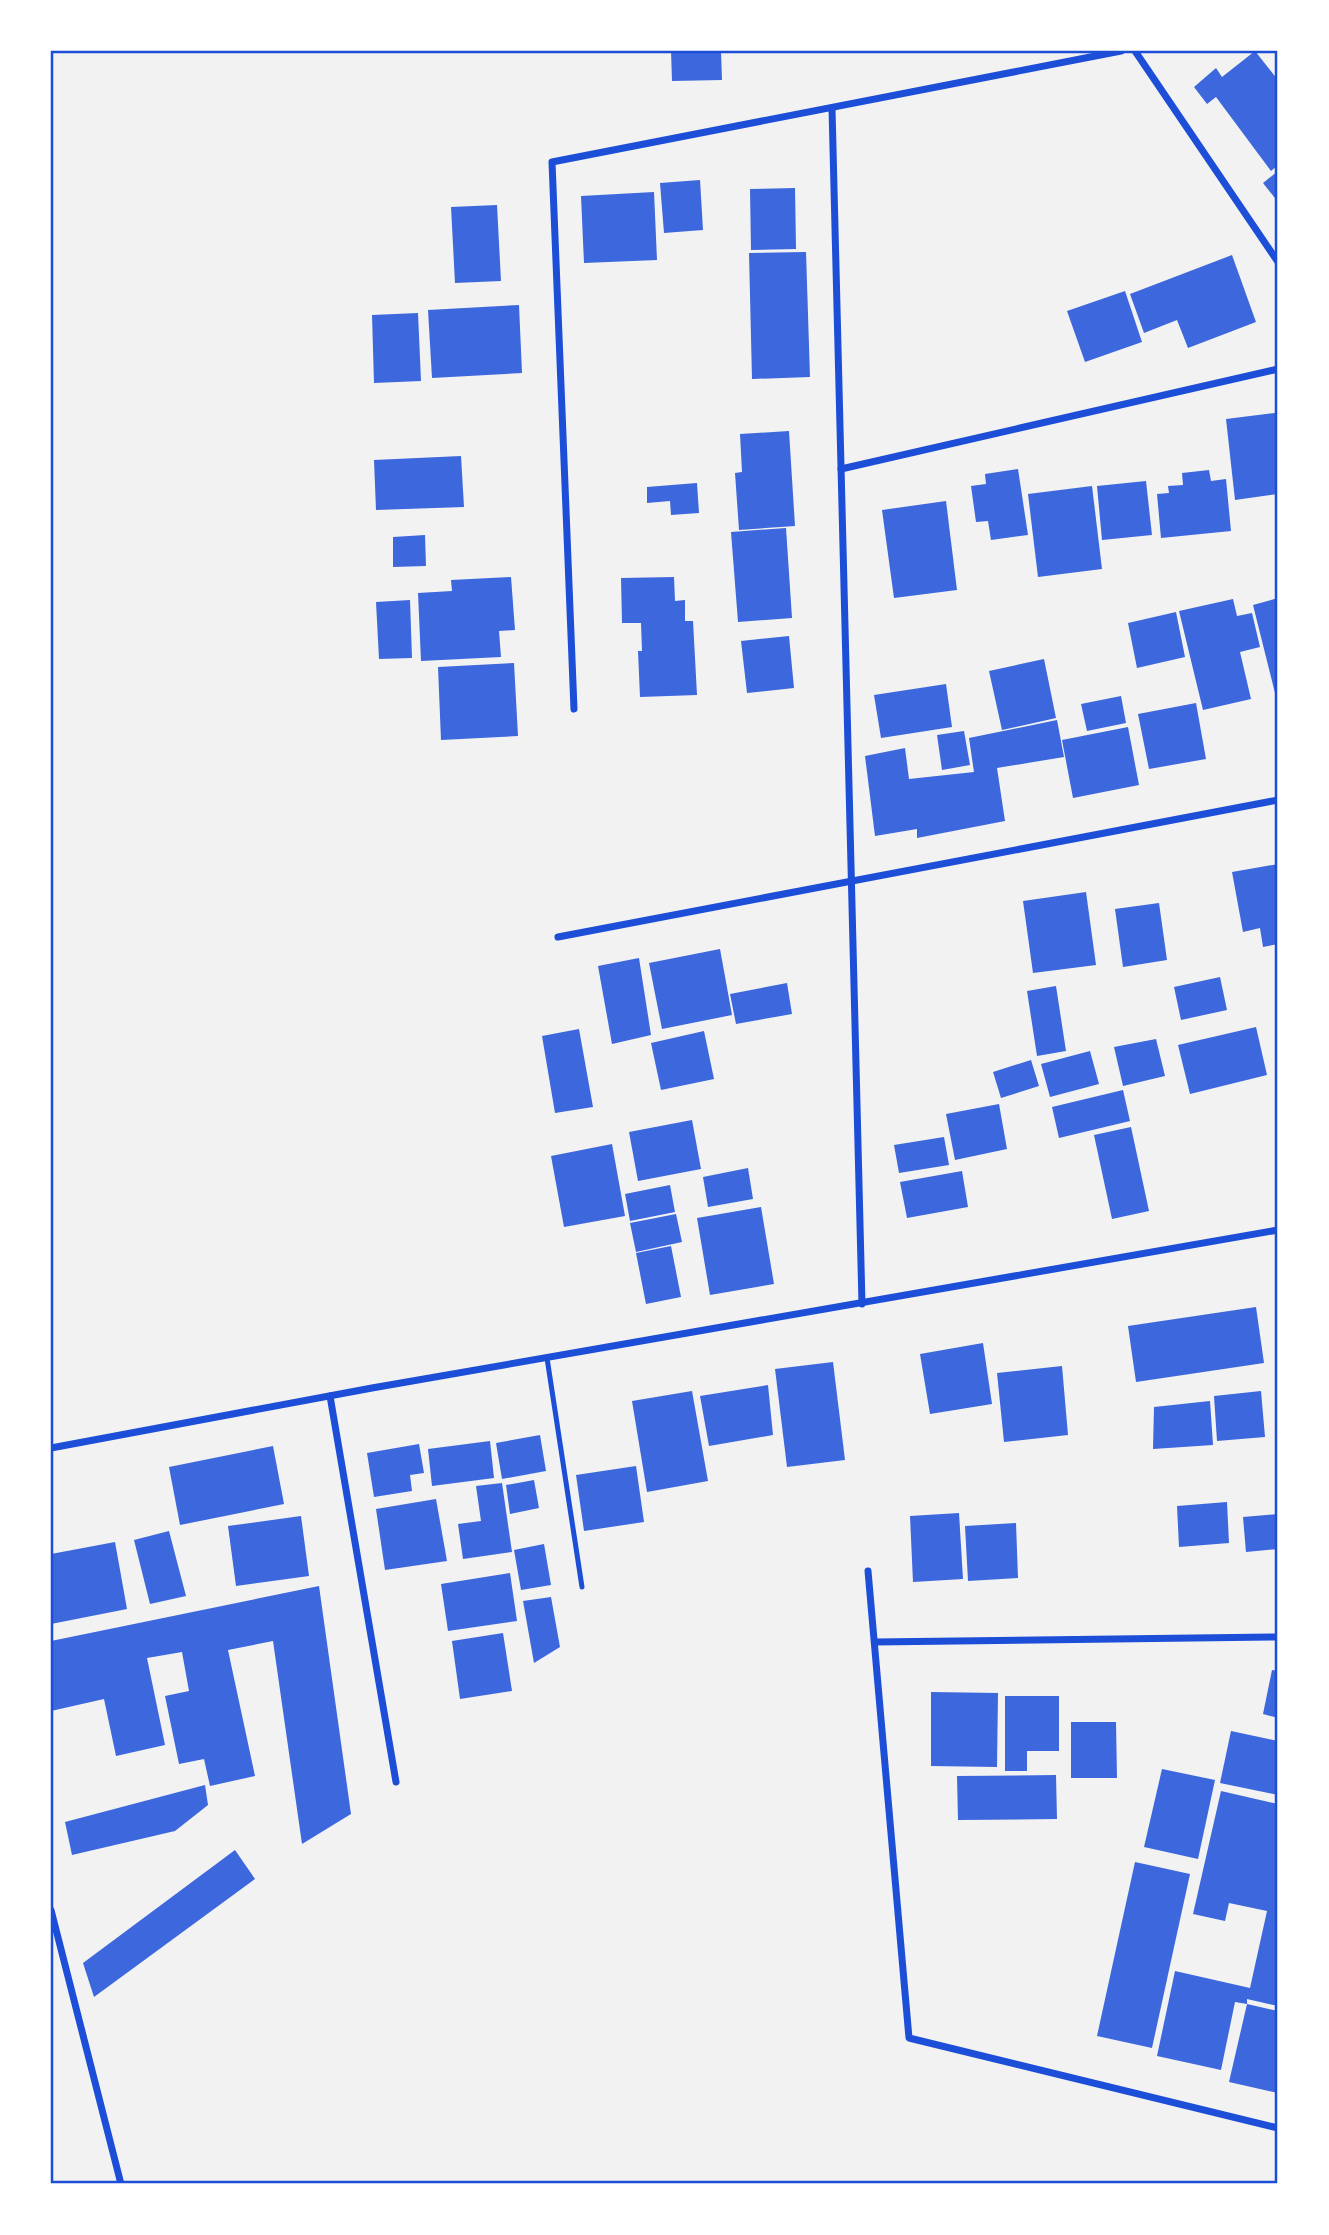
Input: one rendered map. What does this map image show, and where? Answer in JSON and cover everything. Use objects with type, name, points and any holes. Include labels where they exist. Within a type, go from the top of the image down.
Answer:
[{"type":"street","points":[[574,709],[552,162],[1121,51]]},
{"type":"street","points":[[1135,51],[1278,262]]},
{"type":"street","points":[[832,108],[862,1304]]},
{"type":"street","points":[[841,470],[1278,369]]},
{"type":"street","points":[[558,937],[1278,800]]},
{"type":"street","points":[[51,1448],[330,1395],[1278,1230]]},
{"type":"street","points":[[330,1395],[396,1782]]},
{"type":"street","points":[[868,1571],[909,2038],[1278,2128]]},
{"type":"street","points":[[875,1642],[1278,1637]]},
{"type":"street","points":[[51,1910],[121,2184]]},
{"type":"lane","points":[[547,1358],[582,1587]]},
{"type":"building","points":[[671,51],[721,51],[722,80],[672,81]]},
{"type":"building","points":[[1255,51],[1278,80],[1278,165],[1271,171],[1216,97],[1207,104],[1194,87],[1216,68],[1222,77]]},
{"type":"building","points":[[1278,171],[1278,202],[1263,183]]},
{"type":"building","points":[[700,180],[703,230],[664,233],[660,183]]},
{"type":"building","points":[[795,188],[796,249],[751,250],[750,189]]},
{"type":"building","points":[[654,192],[657,260],[584,263],[581,196]]},
{"type":"building","points":[[497,205],[501,281],[455,283],[451,207]]},
{"type":"building","points":[[806,252],[810,377],[752,379],[749,253]]},
{"type":"building","points":[[1232,255],[1256,322],[1188,348],[1177,320],[1144,333],[1130,294]]},
{"type":"building","points":[[1125,291],[1142,342],[1085,362],[1067,311]]},
{"type":"building","points":[[519,305],[522,373],[432,378],[428,310]]},
{"type":"building","points":[[418,313],[421,381],[374,383],[372,315]]},
{"type":"building","points":[[1275,413],[1278,494],[1235,500],[1226,419]]},
{"type":"building","points":[[789,431],[795,526],[739,530],[735,473],[742,472],[740,434]]},
{"type":"building","points":[[461,456],[464,507],[376,510],[374,460]]},
{"type":"building","points":[[1018,469],[1028,535],[991,540],[988,521],[976,522],[971,486],[986,484],[985,474]]},
{"type":"building","points":[[1209,470],[1211,481],[1226,479],[1231,531],[1161,538],[1157,494],[1169,493],[1168,486],[1183,485],[1182,473]]},
{"type":"building","points":[[1146,481],[1152,535],[1102,540],[1097,486]]},
{"type":"building","points":[[697,483],[699,513],[671,515],[670,501],[647,503],[647,487]]},
{"type":"building","points":[[1092,486],[1102,569],[1038,577],[1028,494]]},
{"type":"building","points":[[946,501],[957,590],[894,598],[882,510]]},
{"type":"building","points":[[786,528],[792,618],[738,622],[731,532]]},
{"type":"building","points":[[425,535],[426,566],[393,567],[393,537]]},
{"type":"building","points":[[511,577],[515,630],[499,631],[501,657],[421,661],[418,593],[452,591],[451,580]]},
{"type":"building","points":[[674,577],[675,601],[685,600],[685,621],[693,621],[697,695],[640,697],[638,651],[642,651],[641,623],[622,623],[621,578]]},
{"type":"building","points":[[1278,598],[1278,701],[1277,701],[1253,605]]},
{"type":"building","points":[[1233,599],[1237,616],[1252,613],[1260,647],[1240,652],[1251,699],[1203,710],[1179,611]]},
{"type":"building","points":[[410,600],[412,658],[379,659],[376,602]]},
{"type":"building","points":[[1176,612],[1185,657],[1137,668],[1128,623]]},
{"type":"building","points":[[789,636],[794,688],[747,693],[741,641]]},
{"type":"building","points":[[1044,659],[1056,718],[1002,730],[989,671]]},
{"type":"building","points":[[514,663],[518,736],[441,740],[438,667]]},
{"type":"building","points":[[946,684],[952,727],[881,738],[874,695]]},
{"type":"building","points":[[1121,696],[1126,723],[1087,731],[1081,704]]},
{"type":"building","points":[[1196,703],[1206,759],[1149,769],[1138,714]]},
{"type":"building","points":[[1057,720],[1064,757],[997,768],[1005,821],[917,838],[917,829],[875,836],[865,756],[905,748],[909,779],[974,772],[969,738]]},
{"type":"building","points":[[1128,727],[1139,785],[1073,798],[1062,740]]},
{"type":"building","points":[[964,731],[970,765],[942,770],[937,735]]},
{"type":"building","points":[[1278,864],[1278,944],[1263,947],[1260,928],[1243,932],[1232,872]]},
{"type":"building","points":[[1086,892],[1096,965],[1033,973],[1023,901]]},
{"type":"building","points":[[1159,903],[1167,960],[1123,967],[1115,909]]},
{"type":"building","points":[[720,949],[732,1015],[662,1029],[649,963]]},
{"type":"building","points":[[639,958],[651,1035],[612,1044],[598,966]]},
{"type":"building","points":[[1220,977],[1227,1010],[1181,1020],[1174,987]]},
{"type":"building","points":[[787,983],[792,1014],[736,1024],[730,994]]},
{"type":"building","points":[[1056,986],[1066,1051],[1037,1056],[1027,991]]},
{"type":"building","points":[[1256,1027],[1267,1075],[1190,1094],[1178,1045]]},
{"type":"building","points":[[579,1029],[593,1107],[555,1113],[542,1036]]},
{"type":"building","points":[[704,1031],[714,1079],[661,1090],[651,1043]]},
{"type":"building","points":[[1156,1039],[1165,1076],[1123,1086],[1114,1047]]},
{"type":"building","points":[[1090,1051],[1099,1084],[1050,1097],[1041,1064]]},
{"type":"building","points":[[1031,1060],[1039,1086],[1001,1098],[993,1072]]},
{"type":"building","points":[[1123,1090],[1130,1121],[1059,1138],[1052,1107]]},
{"type":"building","points":[[999,1104],[1007,1149],[955,1160],[946,1114]]},
{"type":"building","points":[[692,1120],[701,1169],[638,1181],[629,1132]]},
{"type":"building","points":[[1131,1127],[1149,1211],[1112,1219],[1094,1135]]},
{"type":"building","points":[[944,1137],[949,1165],[899,1173],[894,1145]]},
{"type":"building","points":[[612,1144],[625,1216],[564,1227],[551,1156]]},
{"type":"building","points":[[748,1168],[753,1199],[708,1207],[703,1177]]},
{"type":"building","points":[[962,1171],[968,1207],[907,1218],[900,1182]]},
{"type":"building","points":[[670,1185],[675,1212],[630,1221],[625,1194]]},
{"type":"building","points":[[761,1207],[774,1284],[710,1295],[697,1218]]},
{"type":"building","points":[[676,1214],[682,1242],[636,1252],[630,1223]]},
{"type":"building","points":[[671,1246],[681,1297],[646,1304],[636,1253]]},
{"type":"building","points":[[1256,1307],[1264,1363],[1136,1382],[1128,1326]]},
{"type":"building","points":[[983,1343],[992,1404],[930,1414],[920,1354]]},
{"type":"building","points":[[833,1362],[845,1460],[787,1467],[775,1369]]},
{"type":"building","points":[[1062,1366],[1068,1435],[1004,1442],[997,1373]]},
{"type":"building","points":[[768,1385],[773,1435],[709,1446],[700,1396]]},
{"type":"building","points":[[692,1391],[708,1481],[647,1492],[632,1401]]},
{"type":"building","points":[[1261,1391],[1265,1437],[1217,1441],[1214,1396]]},
{"type":"building","points":[[1210,1401],[1213,1445],[1153,1449],[1154,1407]]},
{"type":"building","points":[[540,1435],[546,1471],[502,1479],[496,1443]]},
{"type":"building","points":[[490,1441],[494,1478],[432,1486],[428,1449]]},
{"type":"building","points":[[419,1444],[424,1473],[410,1475],[412,1491],[374,1497],[367,1453]]},
{"type":"building","points":[[273,1446],[284,1504],[180,1525],[169,1467]]},
{"type":"building","points":[[636,1466],[644,1522],[584,1531],[576,1475]]},
{"type":"building","points":[[534,1480],[539,1508],[510,1514],[506,1485]]},
{"type":"building","points":[[502,1483],[512,1552],[463,1559],[458,1524],[481,1521],[476,1486]]},
{"type":"building","points":[[436,1499],[447,1561],[385,1570],[376,1509]]},
{"type":"building","points":[[1227,1502],[1229,1543],[1179,1547],[1177,1506]]},
{"type":"building","points":[[959,1513],[963,1579],[913,1582],[910,1516]]},
{"type":"building","points":[[1278,1514],[1278,1549],[1246,1552],[1243,1517]]},
{"type":"building","points":[[301,1516],[309,1576],[236,1586],[228,1526]]},
{"type":"building","points":[[1016,1523],[1018,1578],[968,1581],[965,1526]]},
{"type":"building","points":[[169,1531],[186,1596],[150,1604],[134,1540]]},
{"type":"building","points":[[115,1542],[127,1609],[51,1624],[51,1554]]},
{"type":"building","points":[[544,1544],[551,1585],[521,1590],[514,1550]]},
{"type":"building","points":[[510,1573],[517,1621],[448,1631],[441,1584]]},
{"type":"building","points":[[319,1586],[351,1814],[302,1844],[273,1641],[228,1650],[255,1776],[210,1786],[204,1759],[179,1764],[165,1696],[189,1691],[182,1652],[147,1658],[165,1745],[116,1756],[104,1699],[51,1711],[51,1641]]},
{"type":"building","points":[[551,1597],[560,1647],[534,1663],[523,1601]]},
{"type":"building","points":[[503,1633],[512,1691],[460,1699],[452,1641]]},
{"type":"building","points":[[1272,1670],[1278,1671],[1278,1718],[1263,1714]]},
{"type":"building","points":[[931,1692],[998,1693],[997,1767],[931,1766]]},
{"type":"building","points":[[1005,1696],[1059,1696],[1059,1751],[1027,1751],[1027,1771],[1005,1771]]},
{"type":"building","points":[[1071,1722],[1116,1722],[1117,1778],[1071,1778]]},
{"type":"building","points":[[1231,1731],[1278,1741],[1278,1795],[1220,1783]]},
{"type":"building","points":[[1162,1769],[1215,1780],[1198,1859],[1144,1847]]},
{"type":"building","points":[[1056,1775],[1057,1819],[958,1820],[957,1776]]},
{"type":"building","points":[[205,1785],[208,1805],[175,1831],[72,1855],[65,1822]]},
{"type":"building","points":[[1221,1791],[1278,1804],[1278,2006],[1247,1999],[1247,2004],[1235,2002],[1221,2070],[1157,2056],[1175,1971],[1250,1988],[1267,1911],[1229,1903],[1225,1921],[1193,1914]]},
{"type":"building","points":[[235,1850],[255,1879],[94,1997],[83,1963]]},
{"type":"building","points":[[1135,1862],[1190,1874],[1152,2048],[1097,2036]]},
{"type":"building","points":[[1247,2004],[1278,2011],[1278,2093],[1229,2082]]}]
